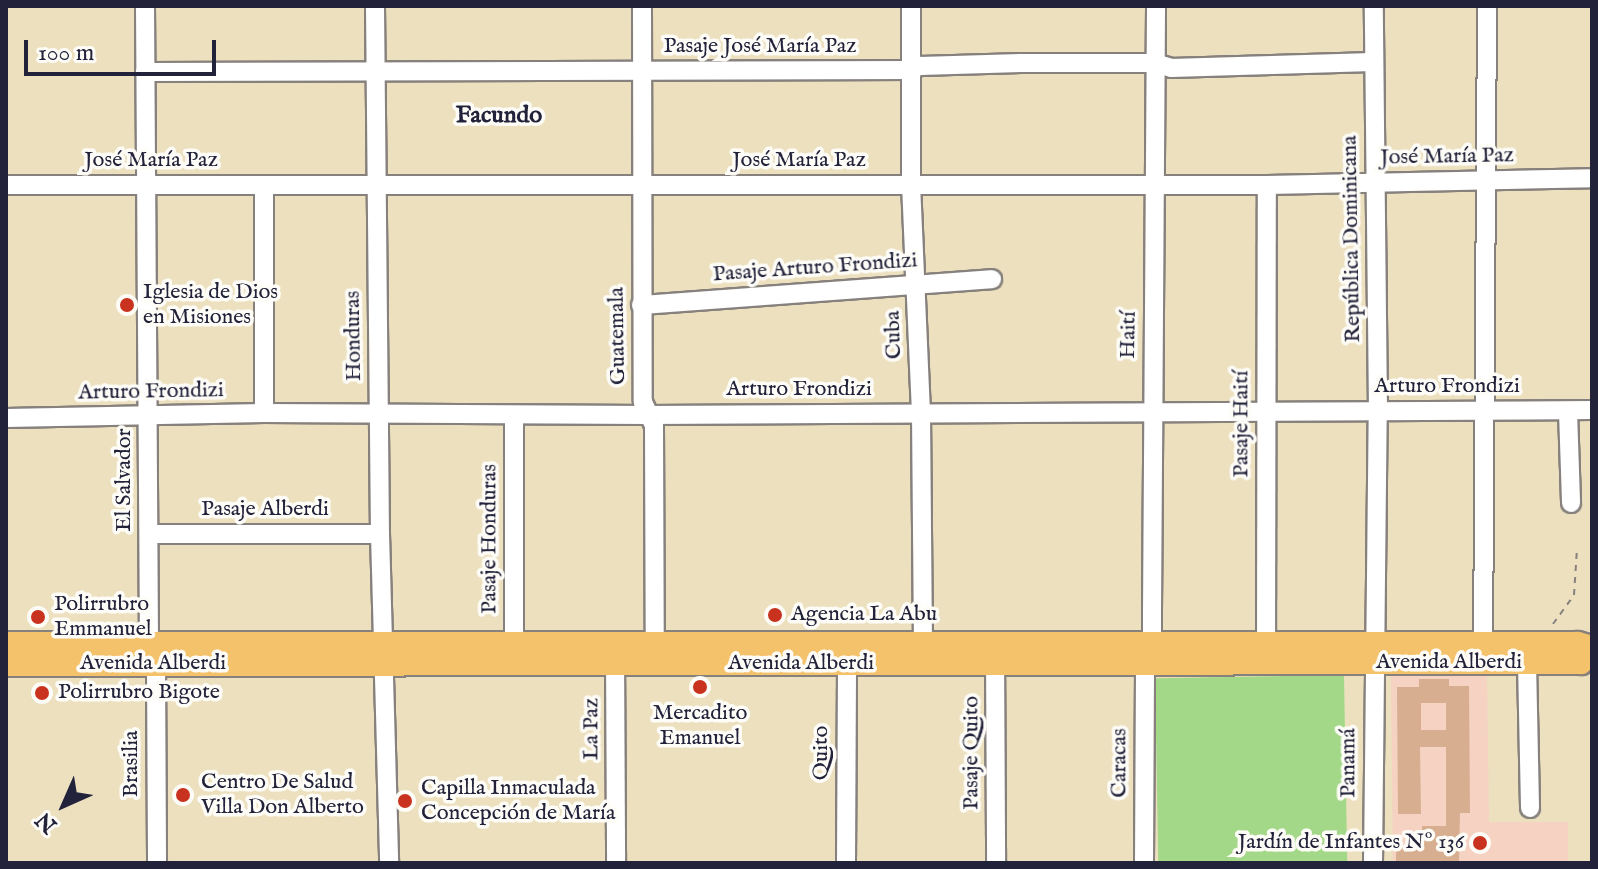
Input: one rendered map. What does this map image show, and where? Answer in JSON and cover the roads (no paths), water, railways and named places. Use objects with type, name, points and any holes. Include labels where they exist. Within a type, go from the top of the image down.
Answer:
[{"type":"main road","name":"Avenida Alberdi","points":[[6,643],[152,654],[1532,653],[1578,643],[1592,650]]},
{"type":"main road","name":"Avenida Alberdi","points":[[6,665],[152,654]]},
{"type":"street","name":"El Salvador","points":[[145,6],[152,654]]},
{"type":"street","name":"Honduras","points":[[375,6],[380,534],[389,863]]},
{"type":"street","name":"Guatemala","points":[[642,6],[641,305],[643,402],[654,426],[655,653]]},
{"type":"street","name":"Cuba","points":[[911,6],[911,184],[921,414],[923,653]]},
{"type":"street","name":"Haití","points":[[1148,653],[1156,6]]},
{"type":"street","name":"República Dominicana","points":[[1373,653],[1378,411],[1374,6]]},
{"type":"street","points":[[1483,653],[1487,6]]},
{"type":"street","name":"Pasaje José María Paz","points":[[145,72],[910,70],[920,66],[1155,63],[1171,68],[1373,62]]},
{"type":"street","name":"José María Paz","points":[[6,185],[1267,185],[1592,178]]},
{"type":"street","points":[[264,185],[264,413]]},
{"type":"street","name":"Pasaje Haití","points":[[1266,653],[1267,185]]},
{"type":"street","name":"Pasaje Arturo Frondizi","points":[[641,305],[992,279]]},
{"type":"street","name":"Arturo Frondizi","points":[[6,418],[264,413],[648,415],[1152,413],[1266,409],[1592,410]]},
{"type":"street","points":[[1568,411],[1571,503]]},
{"type":"street","name":"Pasaje Honduras","points":[[514,415],[514,653]]},
{"type":"street","name":"Pasaje Alberdi","points":[[149,534],[380,534]]},
{"type":"street","name":"La Paz","points":[[615,653],[616,863]]},
{"type":"street","name":"Quito","points":[[846,863],[847,653]]},
{"type":"street","name":"Pasaje Quito","points":[[995,653],[996,863]]},
{"type":"street","name":"Caracas","points":[[1144,863],[1148,653]]},
{"type":"street","name":"Panamá","points":[[1373,653],[1373,863]]},
{"type":"street","points":[[1530,808],[1532,653]]},
{"type":"street","name":"Brasilia","points":[[152,654],[157,863]]},
{"type":"place","name":"Iglesia de Dios en Misiones","points":[[127,305]]},
{"type":"place","name":"Agencia La Abu","points":[[775,615]]},
{"type":"place","name":"Polirrubro Emmanuel","points":[[38,617]]},
{"type":"place","name":"Mercadito Emanuel","points":[[700,687]]},
{"type":"place","name":"Polirrubro Bigote","points":[[42,693]]},
{"type":"place","name":"Centro De Salud Villa Don Alberto","points":[[183,795]]},
{"type":"place","name":"Capilla Inmaculada Concepción de María","points":[[405,801]]},
{"type":"place","name":"Jardín de Infantes Nº 136","points":[[1480,843]]},
{"type":"district","name":"Facundo","points":[[499,116]]}]
